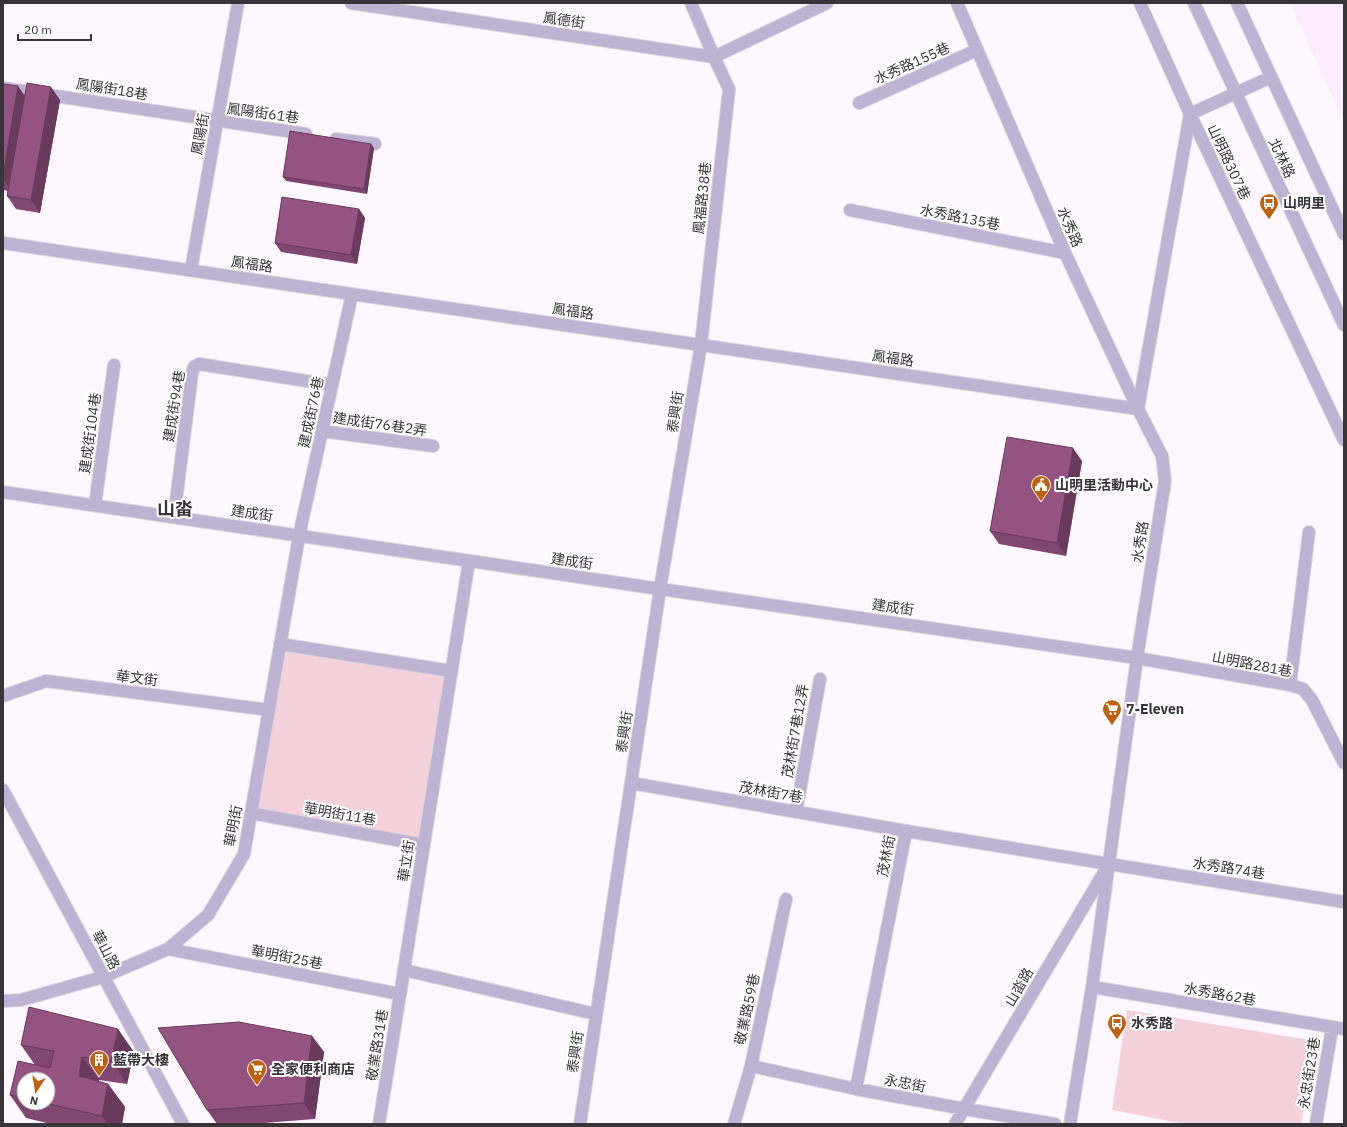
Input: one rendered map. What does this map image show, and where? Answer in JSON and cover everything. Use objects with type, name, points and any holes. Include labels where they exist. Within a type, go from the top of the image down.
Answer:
[{"type":"street","name":"鳳陽街","points":[[191,270],[238,3]]},
{"type":"street","name":"鳳德街","points":[[351,3],[714,57]]},
{"type":"street","points":[[691,3],[714,57],[827,3]]},
{"type":"street","name":"水秀路","points":[[957,3],[1065,253],[1162,456],[1165,481],[1137,658],[1092,987],[1070,1124]]},
{"type":"street","name":"山明路307巷","points":[[1140,3],[1190,114],[1344,440]]},
{"type":"street","name":"北林路","points":[[1194,3],[1344,325]]},
{"type":"street","name":"北林路","points":[[1237,3],[1344,234]]},
{"type":"street","name":"水秀路155巷","points":[[859,102],[977,50]]},
{"type":"street","name":"鳳福路38巷","points":[[701,345],[729,88],[714,57]]},
{"type":"street","points":[[1138,408],[1190,114],[1271,77]]},
{"type":"street","name":"鳳陽街18巷","points":[[3,88],[217,121]]},
{"type":"street","name":"鳳陽街61巷","points":[[217,121],[375,144]]},
{"type":"street","name":"水秀路135巷","points":[[850,210],[1065,253]]},
{"type":"street","name":"鳳福路","points":[[3,243],[1138,408]]},
{"type":"street","name":"建成街76巷","points":[[299,536],[352,294]]},
{"type":"street","name":"泰興街","points":[[580,1124],[660,589],[701,345]]},
{"type":"street","name":"建成街94巷","points":[[174,517],[194,367],[199,364],[332,385]]},
{"type":"street","name":"建成街104巷","points":[[95,505],[114,365]]},
{"type":"street","name":"建成街76巷2弄","points":[[322,431],[433,446]]},
{"type":"street","name":"建成街","points":[[3,492],[1137,658]]},
{"type":"street","points":[[1290,685],[1309,532]]},
{"type":"street","name":"華明街","points":[[3,1001],[21,1000],[103,977],[168,949],[208,915],[244,854],[299,536]]},
{"type":"street","name":"華立街","points":[[404,970],[468,561]]},
{"type":"street","points":[[280,644],[451,671]]},
{"type":"street","name":"山明路281巷","points":[[1137,658],[1290,685],[1303,690],[1312,700],[1344,762]]},
{"type":"street","name":"茂林街7巷12弄","points":[[796,812],[820,679]]},
{"type":"street","name":"華文街","points":[[3,696],[46,681],[269,710]]},
{"type":"street","name":"茂林街7巷","points":[[631,783],[906,831]]},
{"type":"street","name":"華山路","points":[[3,790],[183,1124]]},
{"type":"street","name":"華明街11巷","points":[[251,813],[424,844]]},
{"type":"street","name":"茂林街","points":[[856,1089],[906,831],[1108,864]]},
{"type":"street","name":"水秀路74巷","points":[[1108,864],[1344,902]]},
{"type":"street","name":"山畓路","points":[[955,1124],[1108,864]]},
{"type":"street","name":"敬業路59巷","points":[[734,1124],[751,1066],[786,899]]},
{"type":"street","name":"華明街25巷","points":[[168,949],[400,994]]},
{"type":"street","points":[[404,970],[596,1014]]},
{"type":"street","name":"敬業路31巷","points":[[379,1124],[404,970]]},
{"type":"street","name":"水秀路62巷","points":[[1092,987],[1338,1028]]},
{"type":"street","name":"永忠街23巷","points":[[1316,1124],[1338,1028]]},
{"type":"street","name":"永忠街","points":[[751,1066],[856,1089],[1055,1124]]},
{"type":"shaded area","points":[[1290,3],[1344,3],[1344,122]]},
{"type":"shaded area","points":[[284,649],[446,675],[419,839],[257,809]]},
{"type":"shaded area","points":[[1127,1010],[1316,1041],[1301,1124],[1185,1124],[1112,1110]]},
{"type":"building","points":[[27,83],[51,87],[31,200],[7,196]]},
{"type":"building","points":[[3,84],[18,86],[3,176]]},
{"type":"building","points":[[290,131],[371,144],[364,189],[283,177]]},
{"type":"building","points":[[282,197],[359,209],[351,255],[275,243]]},
{"type":"building","name":"山明里活動中心","points":[[1007,437],[1073,448],[1057,543],[990,531]]},
{"type":"building","points":[[29,1007],[118,1029],[111,1061],[82,1057],[79,1076],[108,1084],[102,1116],[56,1106],[56,1071],[16,1071],[16,1096],[10,1095],[18,1061],[50,1068],[54,1051],[21,1045]]},
{"type":"building","name":"全家便利商店","points":[[239,1022],[312,1036],[304,1103],[207,1110],[158,1028]]},
{"type":"place","name":"山明里","points":[[1269,220]]},
{"type":"place","name":"山明里活動中心","points":[[1041,502]]},
{"type":"place","name":"7-Eleven","points":[[1112,726]]},
{"type":"place","name":"水秀路","points":[[1117,1040]]},
{"type":"place","name":"藍帶大樓","points":[[99,1077]]},
{"type":"place","name":"全家便利商店","points":[[257,1086]]},
{"type":"district","name":"山畓","points":[[175,508]]}]
